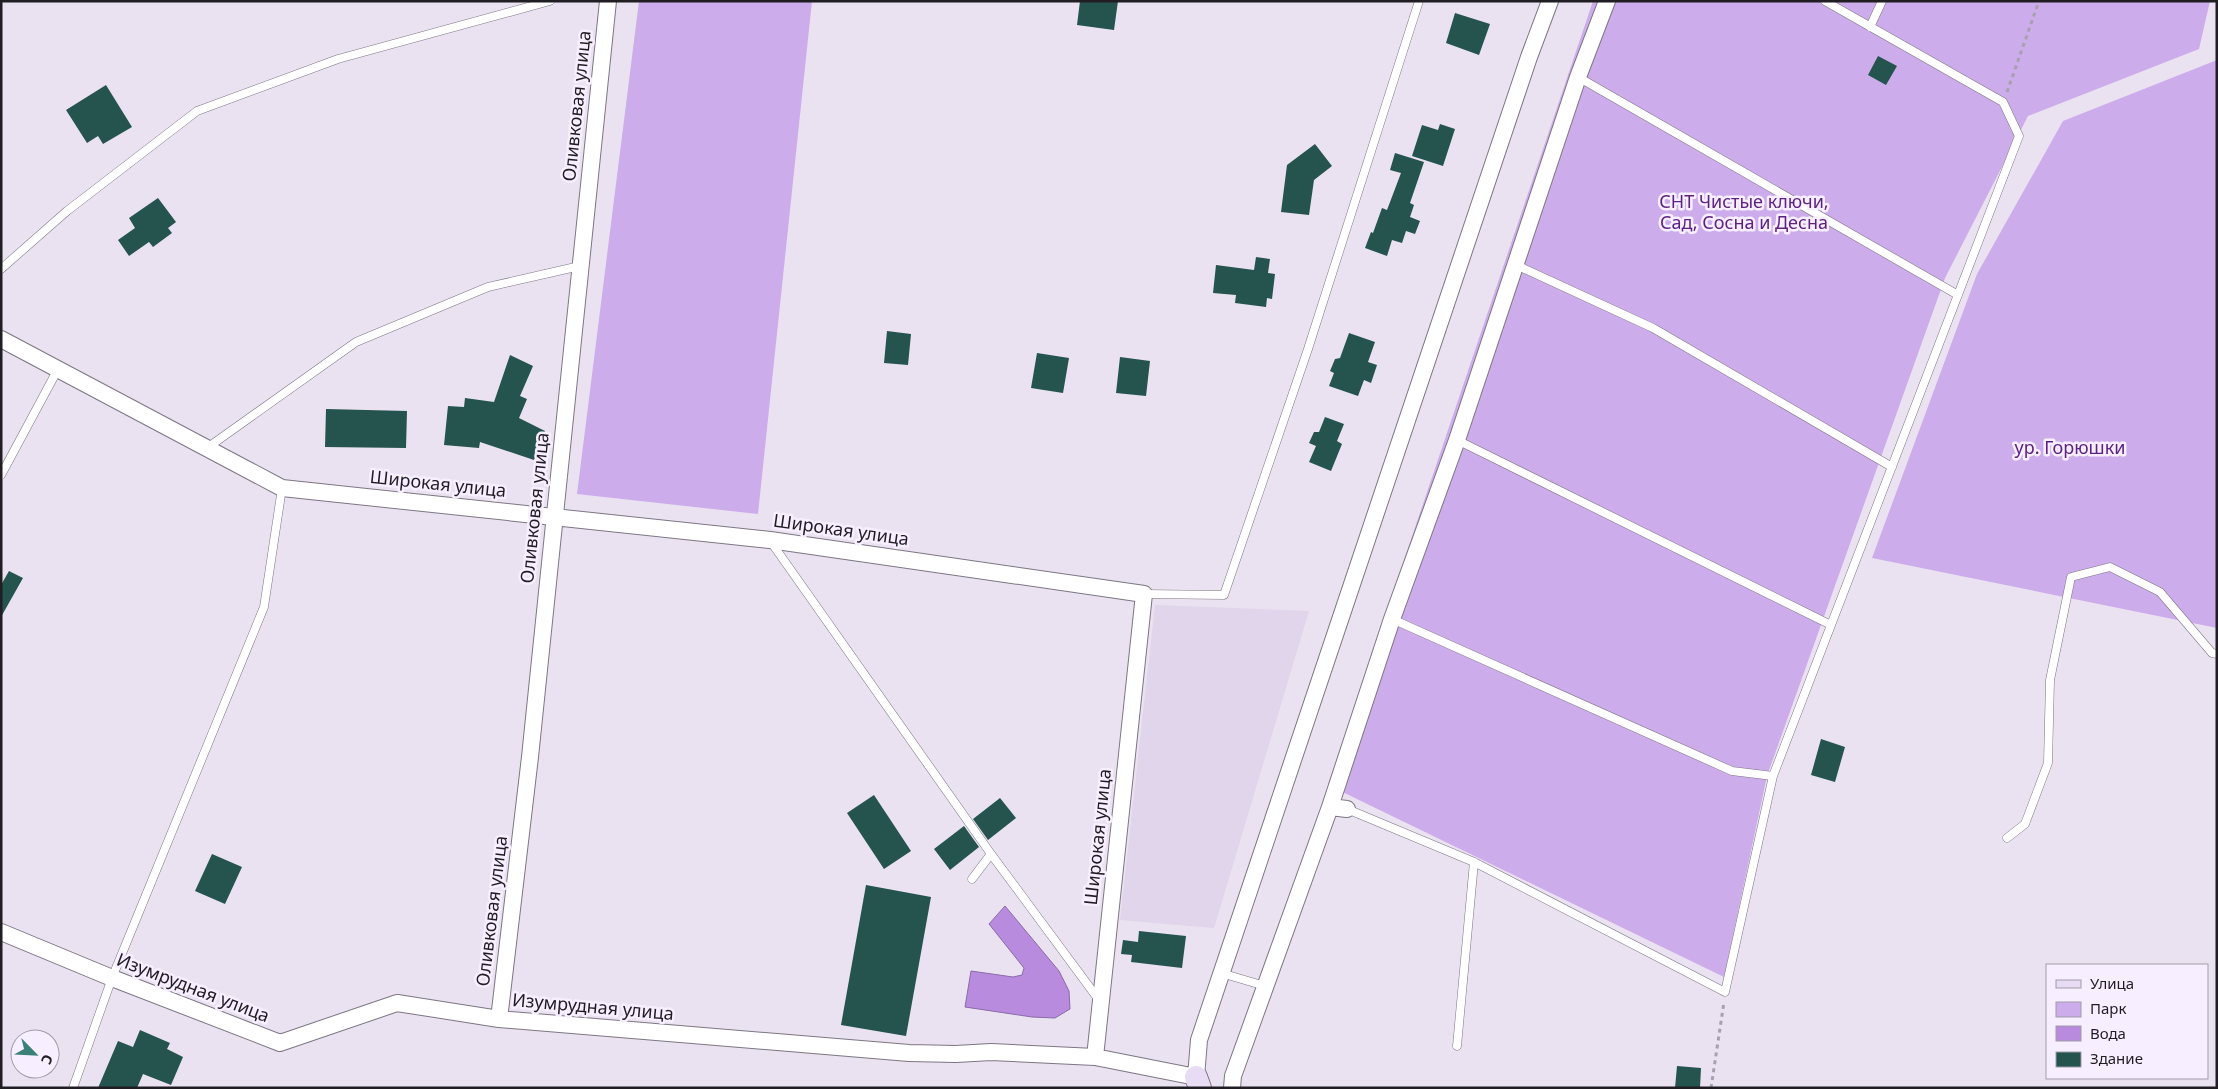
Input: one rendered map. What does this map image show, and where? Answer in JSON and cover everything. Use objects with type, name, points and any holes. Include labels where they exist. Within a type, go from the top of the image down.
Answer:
[{"type":"street","name":"Оливковая улица","points":[[499,1019],[530,757],[608,1]]},
{"type":"street","points":[[1095,1056],[1198,1082],[1199,1040],[1529,57],[1550,1]]},
{"type":"street","points":[[1232,1088],[1233,1076],[1330,806],[1392,619],[1457,440],[1514,264],[1578,77],[1607,1]]},
{"type":"street","name":"Широкая улица","points":[[1,339],[282,488],[770,540],[1144,594],[1095,1056]]},
{"type":"street","points":[[1330,806],[1347,808]]},
{"type":"street","name":"Изумрудная улица","points":[[1,932],[112,978],[280,1043],[397,1003],[499,1019],[909,1053],[956,1054],[991,1052],[1095,1056]]},
{"type":"lane","points":[[1,269],[67,211],[197,111],[338,58],[550,1]]},
{"type":"lane","points":[[1144,594],[1224,595],[1308,349],[1419,1]]},
{"type":"lane","points":[[1347,808],[1474,862],[1726,992],[1773,776],[2019,136],[2003,102],[1825,1]]},
{"type":"lane","points":[[1870,27],[1882,1]]},
{"type":"lane","points":[[1578,77],[1958,295]]},
{"type":"lane","points":[[1514,264],[1653,328],[1892,467]]},
{"type":"lane","points":[[206,448],[356,342],[488,287],[580,266]]},
{"type":"lane","points":[[1,476],[58,369]]},
{"type":"lane","points":[[1457,440],[1831,624]]},
{"type":"lane","points":[[73,1088],[112,978],[264,606],[282,488]]},
{"type":"lane","points":[[770,540],[990,854],[1101,1001]]},
{"type":"lane","points":[[2007,838],[2025,824],[2048,763],[2050,680],[2071,577],[2110,568],[2160,592],[2212,653],[2217,654]]},
{"type":"lane","points":[[1392,619],[1732,772],[1773,776]]},
{"type":"lane","points":[[972,879],[990,854]]},
{"type":"lane","points":[[1457,1046],[1474,862]]},
{"type":"lane","points":[[1221,973],[1265,986]]},
{"type":"path","points":[[2003,102],[2039,1]]},
{"type":"path","points":[[1711,1088],[1726,992]]},
{"type":"shaded area","points":[[1155,605],[1309,611],[1214,928],[1120,920]]},
{"type":"green space","points":[[639,1],[812,1],[758,514],[577,494]]},
{"type":"green space","name":"СНТ Чистые ключи, Сад, Сосна и Десна","points":[[1593,1],[2210,1],[2199,49],[2028,116],[1945,278],[1767,776],[1724,977],[1328,785]]},
{"type":"green space","name":"ур. Горюшки","points":[[2217,60],[2217,628],[1872,558],[1977,274],[2063,121]]},
{"type":"water","points":[[1005,906],[1059,971],[1069,991],[1070,1009],[1055,1018],[1032,1017],[965,1007],[971,971],[1013,977],[1022,975],[1024,968],[989,924]]},
{"type":"building","points":[[1080,1],[1118,1],[1114,30],[1077,25]]},
{"type":"building","points":[[1455,13],[1490,24],[1479,55],[1446,43]]},
{"type":"building","points":[[1878,56],[1897,66],[1886,85],[1868,75]]},
{"type":"building","points":[[106,85],[132,127],[103,144],[98,136],[87,143],[66,110]]},
{"type":"building","points":[[1440,124],[1455,129],[1443,166],[1412,156],[1422,125],[1438,130]]},
{"type":"building","points":[[1315,144],[1332,166],[1314,180],[1309,215],[1281,212],[1287,165]]},
{"type":"building","points":[[1395,153],[1424,162],[1410,203],[1414,205],[1410,217],[1420,221],[1415,234],[1406,231],[1402,243],[1392,240],[1387,256],[1365,248],[1382,208],[1387,210],[1401,173],[1390,170]]},
{"type":"building","points":[[158,198],[176,222],[168,228],[172,233],[153,247],[149,242],[129,256],[118,240],[135,228],[129,218]]},
{"type":"building","points":[[1256,257],[1270,259],[1268,273],[1275,274],[1272,299],[1267,298],[1266,307],[1235,303],[1236,295],[1213,293],[1216,265],[1254,270]]},
{"type":"building","points":[[887,331],[911,334],[908,365],[884,363]]},
{"type":"building","points":[[1349,333],[1375,342],[1368,362],[1377,365],[1371,383],[1364,380],[1358,396],[1329,386],[1334,373],[1330,371],[1335,359],[1340,358]]},
{"type":"building","points":[[1037,353],[1069,358],[1063,393],[1031,388]]},
{"type":"building","points":[[510,355],[533,366],[520,396],[527,399],[519,418],[545,431],[534,460],[480,442],[479,448],[444,445],[448,406],[464,407],[465,398],[494,402]]},
{"type":"building","points":[[1120,357],[1150,361],[1146,396],[1116,393]]},
{"type":"building","points":[[326,409],[407,411],[406,448],[325,447]]},
{"type":"building","points":[[1325,417],[1344,424],[1337,441],[1342,444],[1331,471],[1309,462],[1316,446],[1309,443],[1314,432],[1319,432]]},
{"type":"building","points":[[9,571],[23,578],[1,617],[1,585]]},
{"type":"building","points":[[1821,739],[1845,747],[1835,782],[1811,775]]},
{"type":"building","points":[[874,795],[911,851],[884,869],[847,813]]},
{"type":"building","points":[[1000,798],[1016,818],[988,840],[973,819]]},
{"type":"building","points":[[964,826],[979,847],[950,870],[934,849]]},
{"type":"building","points":[[212,854],[242,867],[225,904],[195,891]]},
{"type":"building","points":[[866,885],[931,897],[906,1036],[841,1025]]},
{"type":"building","points":[[1139,931],[1186,936],[1182,968],[1131,962],[1132,955],[1121,954],[1123,940],[1138,942]]},
{"type":"building","points":[[140,1030],[170,1043],[167,1049],[183,1057],[171,1085],[143,1074],[137,1088],[98,1088],[118,1041],[133,1047]]},
{"type":"building","points":[[1677,1066],[1701,1068],[1700,1088],[1675,1088]]}]
